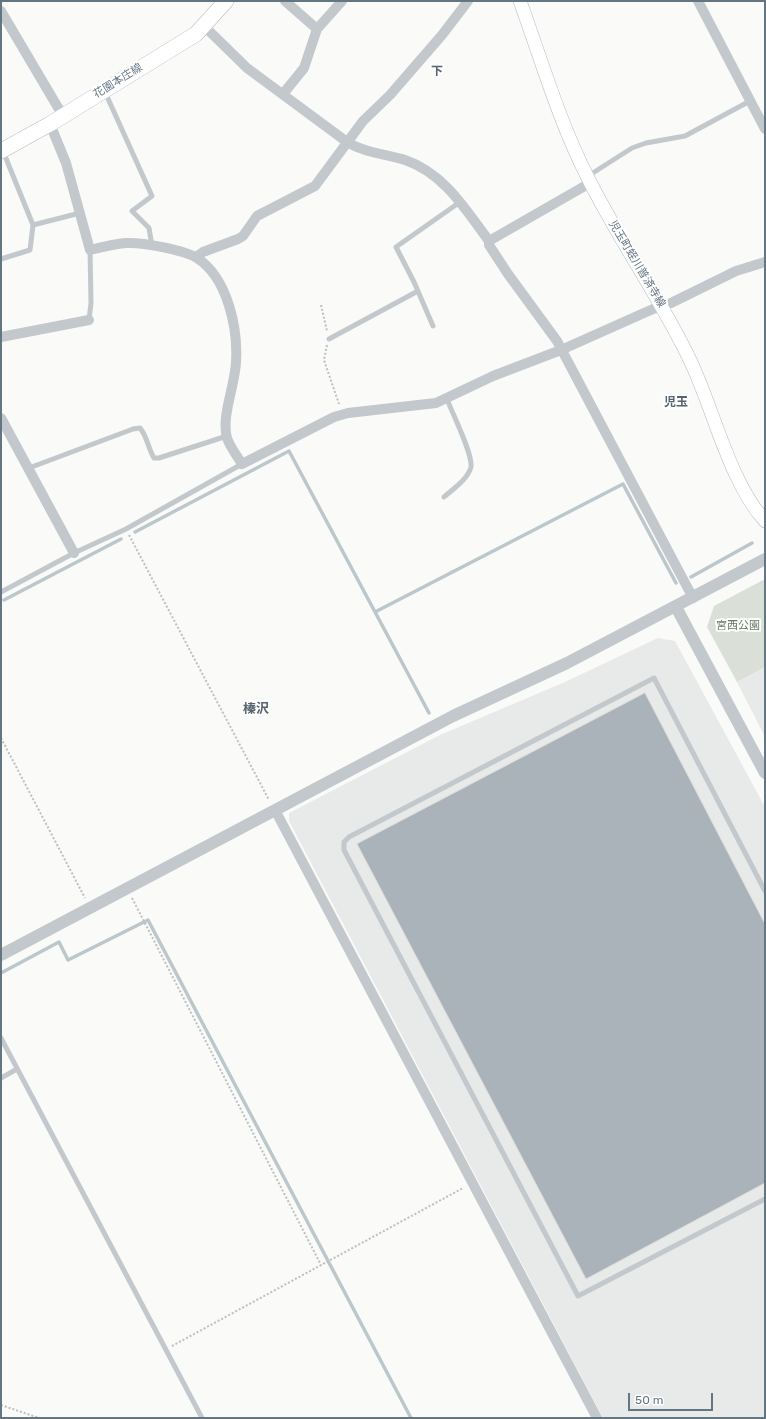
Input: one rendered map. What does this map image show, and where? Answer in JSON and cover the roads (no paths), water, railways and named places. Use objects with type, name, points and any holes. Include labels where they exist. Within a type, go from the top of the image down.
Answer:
[{"type":"main road","name":"花園本庄線","points":[[2,150],[50,124],[191,37],[204,26],[226,1]]},
{"type":"main road","name":"児玉町蛭川普済寺線","points":[[520,1],[560,114],[589,180],[613,225],[662,306],[697,376],[743,489],[765,521]]},
{"type":"street","points":[[285,1],[317,29]]},
{"type":"street","points":[[283,94],[304,68],[317,29],[342,1]]},
{"type":"street","points":[[196,257],[203,252],[244,236],[257,216],[315,186],[363,121],[390,95],[442,35],[468,1]]},
{"type":"street","points":[[698,1],[765,129]]},
{"type":"street","points":[[1,11],[62,116]]},
{"type":"street","points":[[204,26],[247,68],[347,142],[363,150],[402,159],[421,167],[441,182],[460,202],[490,241],[489,245],[508,274],[562,350],[692,598]]},
{"type":"street","points":[[50,124],[66,164],[90,250],[127,243],[196,257],[207,266],[222,285],[236,337],[235,380],[226,417],[227,436],[242,464],[342,415],[425,405],[447,399],[494,376],[562,350],[662,306],[736,271],[765,262]]},
{"type":"street","points":[[490,241],[589,180]]},
{"type":"street","points":[[1,337],[89,320]]},
{"type":"street","points":[[1,418],[74,553]]},
{"type":"street","points":[[1,955],[453,716],[567,663],[765,559]]},
{"type":"street","points":[[676,607],[765,773]]},
{"type":"street","points":[[275,810],[597,1418]]},
{"type":"lane","points":[[104,90],[152,196],[132,211],[148,228],[152,247]]},
{"type":"lane","points":[[589,180],[632,148],[685,136],[750,102]]},
{"type":"lane","points":[[1,259],[30,250],[33,225],[2,150]]},
{"type":"lane","points":[[434,326],[396,248],[460,202]]},
{"type":"lane","points":[[33,225],[80,213]]},
{"type":"lane","points":[[89,320],[91,303],[90,250]]},
{"type":"lane","points":[[329,339],[418,291]]},
{"type":"lane","points":[[444,497],[465,477],[471,466],[468,452],[447,399]]},
{"type":"lane","points":[[29,468],[134,428],[140,428],[144,432],[154,458],[159,458],[227,436]]},
{"type":"lane","points":[[1,592],[74,553],[126,528],[242,464]]},
{"type":"lane","points":[[765,891],[654,678],[349,837],[344,842],[344,850],[578,1296],[765,1199]]},
{"type":"lane","points":[[1,1038],[202,1418]]},
{"type":"lane","points":[[1,1078],[17,1069]]},
{"type":"waterway","points":[[135,532],[289,451],[429,713]]},
{"type":"waterway","points":[[375,612],[623,484],[676,583]]},
{"type":"waterway","points":[[4,600],[121,539]]},
{"type":"waterway","points":[[691,577],[752,543]]},
{"type":"waterway","points":[[1,973],[59,942],[68,960],[148,920],[411,1418]]},
{"type":"district","name":"下","points":[[437,72]]},
{"type":"district","name":"児玉","points":[[676,403]]},
{"type":"district","name":"榛沢","points":[[256,709]]},
{"type":"park label","name":"宮西公園","points":[[738,626]]}]
